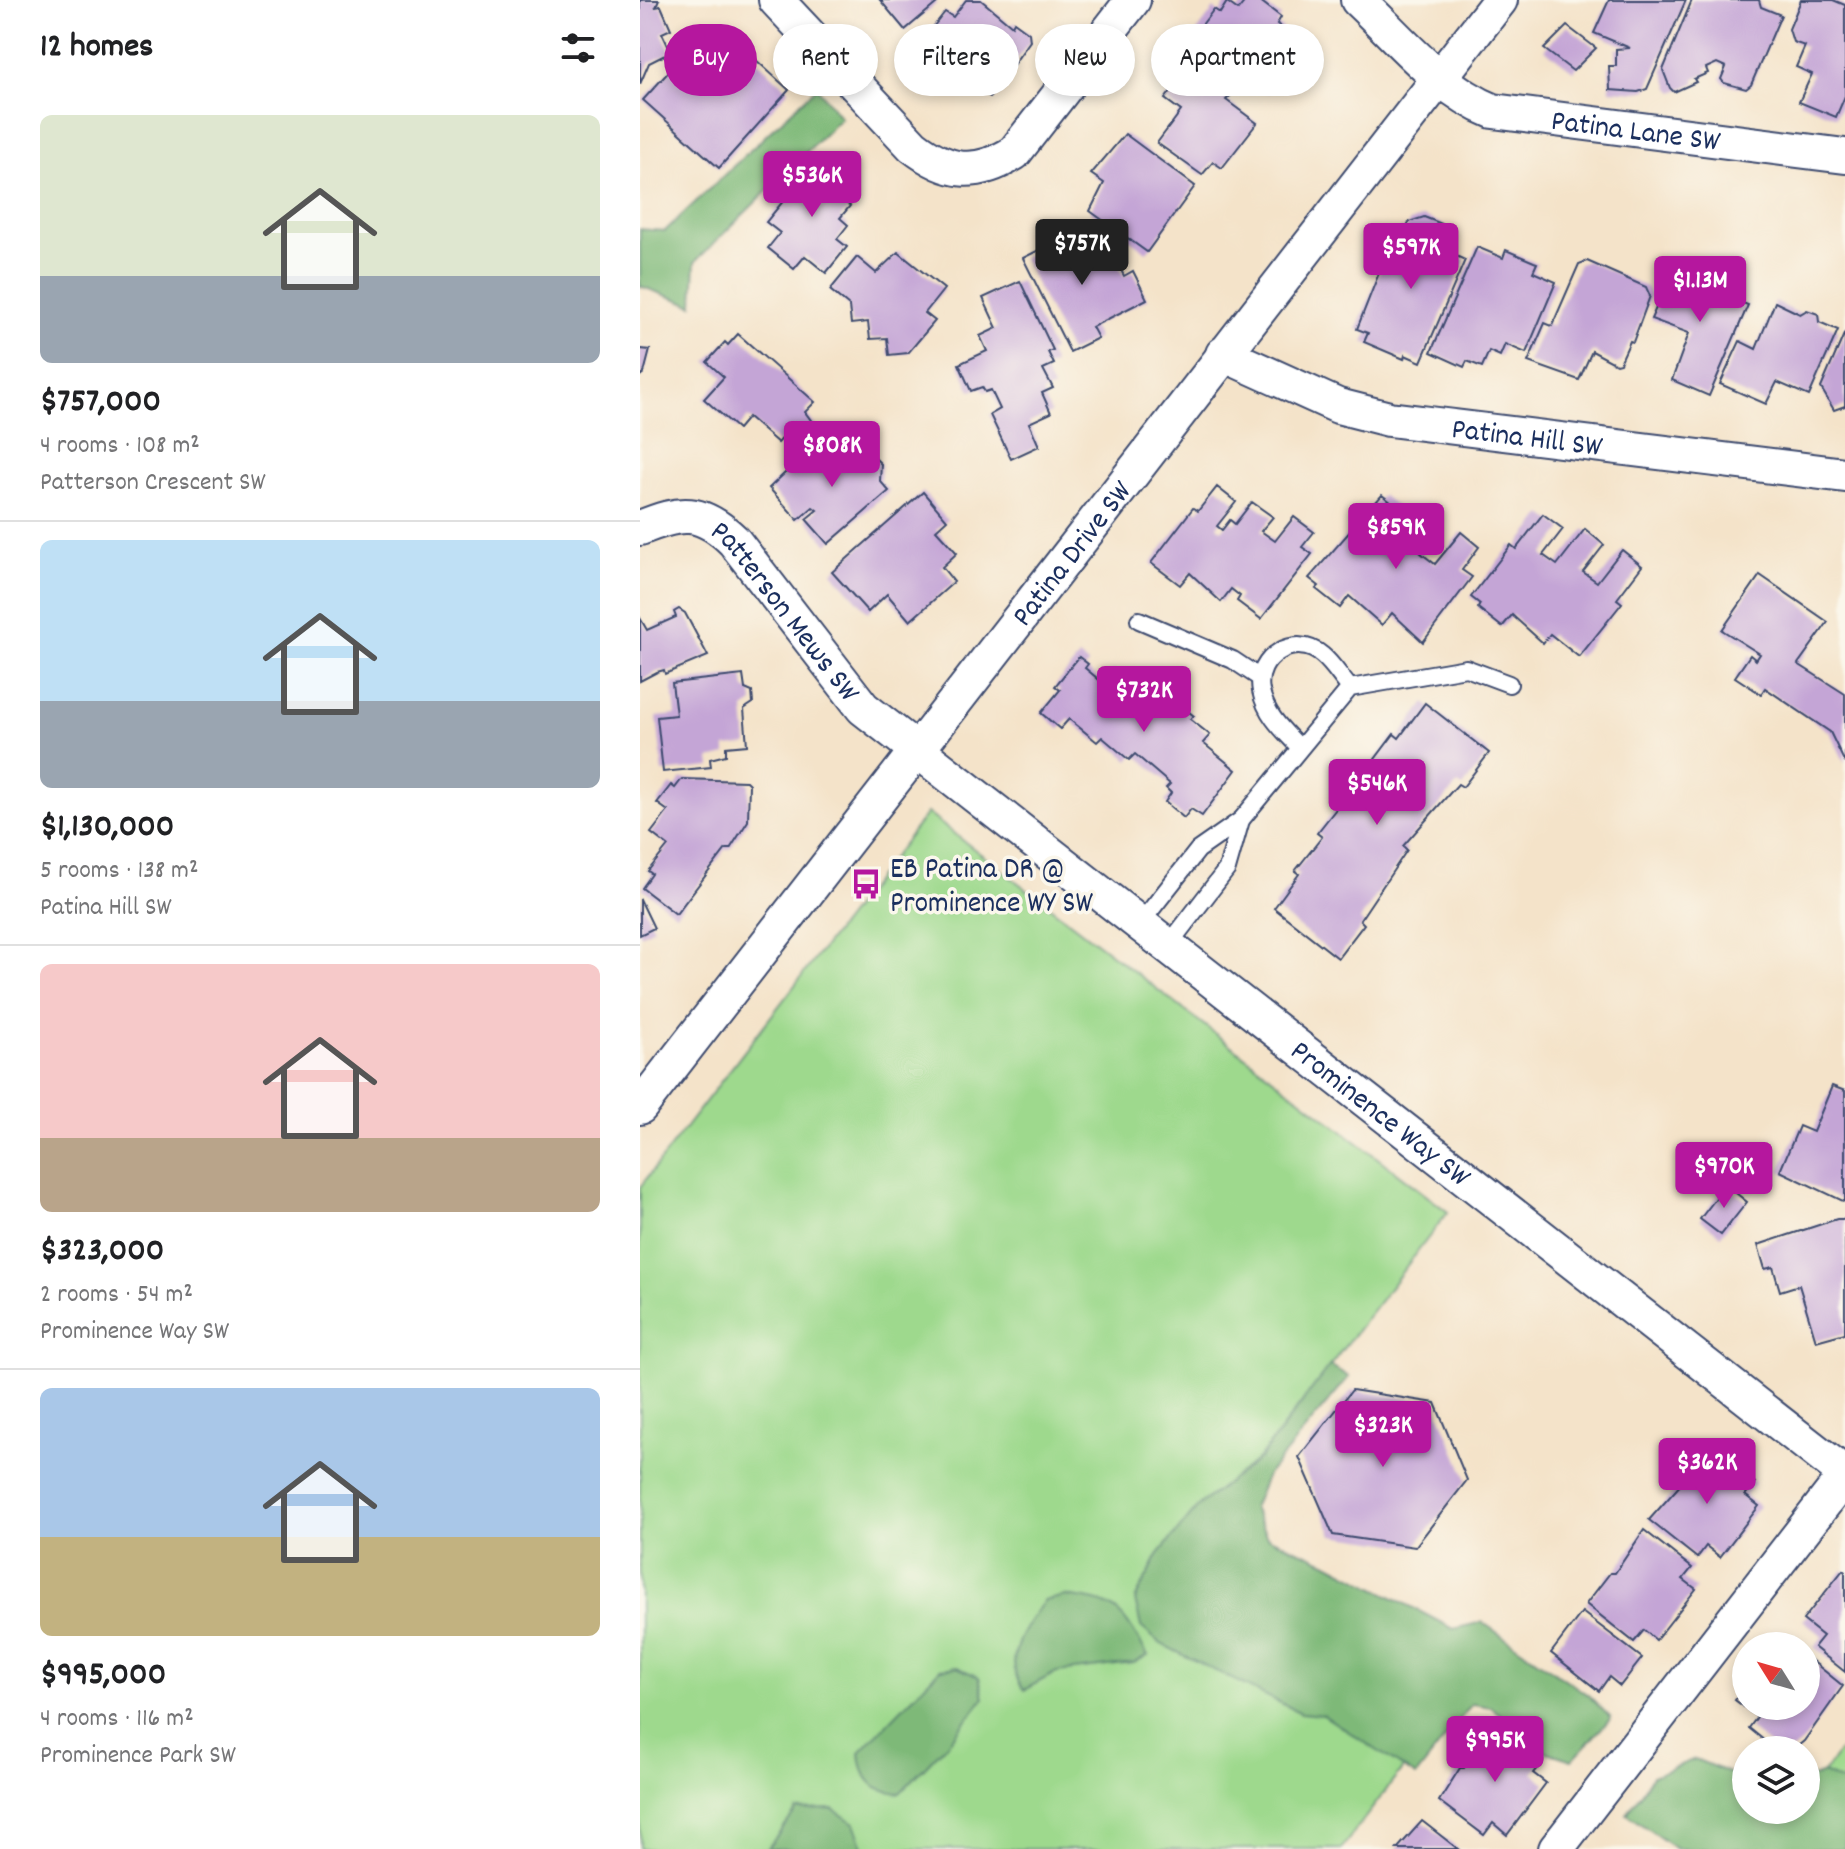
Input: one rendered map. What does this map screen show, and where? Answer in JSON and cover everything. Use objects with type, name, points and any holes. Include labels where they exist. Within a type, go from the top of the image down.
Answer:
[{"type":"street","points":[[776,0],[913,146],[933,162],[971,170],[998,163],[1014,153],[1133,0]]},
{"type":"street","name":"Patina Lane SW","points":[[1358,0],[1438,75],[1474,103],[1507,115],[1845,156]]},
{"type":"street","name":"Patina Drive SW","points":[[640,1107],[1438,75],[1500,0]]},
{"type":"street","name":"Patina Hill SW","points":[[1223,354],[1338,406],[1389,419],[1845,475]]},
{"type":"street","name":"Patterson Mews SW","points":[[640,528],[688,514],[716,524],[734,541],[863,708],[916,752]]},
{"type":"street","name":"Prominence Way SW","points":[[916,752],[1845,1475]]},
{"type":"street","points":[[1556,1849],[1845,1475]]},
{"type":"lane","points":[[1139,620],[1233,660],[1260,678]]},
{"type":"lane","points":[[1299,747],[1273,719],[1261,690],[1260,678],[1270,657],[1291,646],[1302,646],[1323,655],[1350,688]]},
{"type":"lane","points":[[1139,925],[1198,850],[1241,820],[1350,688],[1466,668],[1509,684]]},
{"type":"lane","points":[[1167,947],[1227,869],[1241,820]]},
{"type":"green space","points":[[808,96],[824,96],[841,118],[695,262],[693,305],[640,286],[640,229],[665,231]]},
{"type":"green space","points":[[927,813],[1448,1212],[1177,1565],[1417,1750],[1341,1849],[640,1849],[640,1187]]},
{"type":"green space","points":[[1330,1365],[1349,1377],[1267,1475],[1253,1508],[1267,1537],[1326,1562],[1453,1629],[1482,1622],[1588,1695],[1611,1718],[1572,1760],[1547,1752],[1491,1707],[1472,1704],[1416,1776],[1323,1715],[1301,1713],[1161,1644],[1141,1627],[1135,1600],[1158,1555],[1200,1504],[1260,1458]]},
{"type":"green space","points":[[1065,1596],[1098,1602],[1117,1611],[1148,1655],[1134,1663],[1057,1672],[1024,1690],[1014,1667],[1023,1632],[1044,1601]]},
{"type":"green space","points":[[957,1667],[979,1677],[984,1698],[948,1743],[900,1793],[875,1786],[863,1770],[860,1752],[940,1669]]},
{"type":"green space","points":[[1845,1744],[1845,1783],[1823,1773]]},
{"type":"green space","points":[[1695,1759],[1732,1774],[1732,1824],[1820,1824],[1820,1774],[1823,1773],[1845,1783],[1845,1849],[1676,1849],[1627,1814],[1652,1776]]},
{"type":"green space","points":[[833,1809],[854,1823],[864,1849],[767,1849],[797,1810]]},
{"type":"building","points":[[640,0],[659,0],[656,7],[661,6],[669,24],[664,24],[662,33],[664,56],[649,63],[640,84]]},
{"type":"building","points":[[880,0],[934,0],[937,3],[912,24],[900,24]]},
{"type":"building","points":[[966,0],[981,0],[1010,24],[935,24],[945,12],[953,17]]},
{"type":"building","points":[[1246,0],[1259,0],[1281,17],[1277,24],[1203,24],[1214,9],[1220,13],[1227,2],[1238,10]]},
{"type":"building","points":[[1609,0],[1686,0],[1647,89],[1638,92],[1610,90],[1609,66],[1616,66],[1616,49],[1630,48],[1594,33]]},
{"type":"building","points":[[1692,0],[1759,0],[1761,7],[1781,15],[1751,85],[1746,89],[1724,83],[1721,79],[1726,67],[1717,63],[1706,68],[1708,73],[1694,79],[1696,82],[1674,92],[1670,88],[1663,70]]},
{"type":"building","points":[[1801,0],[1833,0],[1845,5],[1845,96],[1836,117],[1799,102],[1812,74],[1796,67],[1805,46],[1793,42],[1789,29]]},
{"type":"building","points":[[1019,26],[1029,33],[1030,41],[1019,56]]},
{"type":"building","points":[[1567,26],[1596,48],[1573,71],[1544,49]]},
{"type":"building","points":[[757,61],[773,75],[773,96],[784,96],[719,168],[643,100],[664,77],[664,96],[757,96]]},
{"type":"building","points":[[1167,96],[1230,96],[1226,100],[1257,123],[1222,168],[1213,162],[1202,175],[1157,143],[1181,111],[1165,99]]},
{"type":"building","points":[[1125,134],[1195,186],[1147,252],[1090,211],[1104,183],[1091,174]]},
{"type":"building","points":[[820,156],[848,179],[836,195],[850,206],[840,218],[848,225],[837,239],[847,247],[826,273],[805,256],[794,269],[768,248],[780,233],[766,222]]},
{"type":"building","points":[[1424,217],[1442,224],[1447,239],[1445,251],[1465,260],[1421,362],[1405,355],[1404,359],[1364,342],[1368,333],[1357,329],[1390,245],[1393,247],[1401,228],[1406,230],[1409,222]]},
{"type":"building","points":[[1069,235],[1075,246],[1092,237],[1099,251],[1109,247],[1124,276],[1133,271],[1147,299],[1092,327],[1098,338],[1070,352],[1023,258]]},
{"type":"building","points":[[1477,247],[1503,258],[1506,250],[1537,263],[1533,272],[1556,282],[1526,353],[1505,344],[1500,356],[1489,351],[1482,367],[1467,361],[1464,367],[1431,352]]},
{"type":"building","points":[[898,252],[944,289],[925,313],[935,321],[908,353],[889,355],[887,338],[870,339],[868,322],[851,324],[849,306],[830,290],[857,257],[876,273]]},
{"type":"building","points":[[1587,261],[1646,287],[1650,296],[1633,342],[1630,341],[1620,363],[1616,364],[1592,351],[1579,380],[1528,362],[1545,323],[1552,326],[1579,264]]},
{"type":"building","points":[[1676,263],[1735,288],[1740,302],[1748,305],[1709,396],[1672,380],[1689,333],[1651,319]]},
{"type":"building","points":[[1020,281],[1053,350],[1048,352],[1054,364],[1043,369],[1053,388],[1042,393],[1051,413],[1029,423],[1039,446],[1011,459],[990,415],[1000,409],[991,390],[985,392],[982,387],[971,391],[959,364],[987,351],[980,336],[997,328],[983,298]]},
{"type":"building","points":[[1775,302],[1800,314],[1807,310],[1818,314],[1819,322],[1838,330],[1809,396],[1777,382],[1766,404],[1720,384],[1740,341],[1756,349]]},
{"type":"building","points":[[1845,332],[1845,406],[1834,410],[1821,388]]},
{"type":"building","points":[[738,334],[815,402],[805,412],[816,427],[802,444],[788,432],[778,443],[748,417],[738,429],[704,399],[724,377],[707,362],[725,342],[728,345]]},
{"type":"building","points":[[640,349],[650,350],[644,373],[640,376]]},
{"type":"building","points":[[841,437],[859,458],[875,458],[881,464],[880,481],[889,491],[828,544],[806,519],[817,510],[813,507],[798,520],[769,488],[800,459],[808,467]]},
{"type":"building","points":[[1217,487],[1236,502],[1217,526],[1222,530],[1230,520],[1235,524],[1252,502],[1273,517],[1261,531],[1275,541],[1294,517],[1314,532],[1302,547],[1312,554],[1261,619],[1237,601],[1240,596],[1231,589],[1221,602],[1190,573],[1180,585],[1151,563],[1193,508],[1198,511]]},
{"type":"building","points":[[923,492],[947,520],[936,530],[957,553],[942,567],[954,582],[910,621],[887,594],[868,612],[832,572]]},
{"type":"building","points":[[1382,495],[1401,510],[1380,537],[1394,547],[1423,511],[1443,526],[1421,553],[1435,564],[1461,532],[1479,547],[1462,570],[1472,577],[1423,642],[1392,613],[1382,625],[1349,596],[1340,608],[1316,589],[1319,586],[1309,578]]},
{"type":"building","points":[[1543,514],[1563,529],[1543,555],[1557,565],[1585,529],[1604,545],[1583,572],[1597,582],[1622,550],[1642,566],[1617,599],[1622,603],[1579,657],[1550,634],[1543,643],[1512,615],[1502,627],[1478,608],[1480,604],[1471,597],[1511,545],[1516,549]]},
{"type":"building","points":[[1760,575],[1828,622],[1798,664],[1845,694],[1845,763],[1830,732],[1765,688],[1761,694],[1735,677],[1750,655],[1756,660],[1760,654],[1722,630]]},
{"type":"building","points":[[679,609],[685,613],[708,656],[665,674],[664,670],[657,672],[640,681],[640,618],[647,630],[676,617],[674,612]]},
{"type":"building","points":[[1079,657],[1088,664],[1085,668],[1103,683],[1114,670],[1140,696],[1148,686],[1181,712],[1184,708],[1194,716],[1190,719],[1210,735],[1203,743],[1236,770],[1202,816],[1191,809],[1184,818],[1165,802],[1171,793],[1166,788],[1170,784],[1135,754],[1129,760],[1102,737],[1097,742],[1069,719],[1060,729],[1041,713],[1060,690],[1055,686]]},
{"type":"building","points":[[743,675],[745,689],[752,692],[753,703],[744,709],[747,745],[726,747],[726,755],[710,759],[711,767],[663,772],[657,717],[676,715],[672,683]]},
{"type":"building","points":[[1425,703],[1489,753],[1463,787],[1458,784],[1403,846],[1407,850],[1360,920],[1364,924],[1338,958],[1274,908],[1299,874],[1295,871],[1322,837],[1317,833],[1343,800],[1338,796],[1364,763],[1369,767],[1394,734],[1399,738]]},
{"type":"building","points":[[682,779],[746,781],[749,784],[748,821],[730,849],[726,849],[676,914],[642,888],[652,874],[648,871],[668,846],[651,833],[668,811],[657,803],[671,785],[675,788]]},
{"type":"building","points":[[640,899],[654,928],[640,935]]},
{"type":"building","points":[[1832,1086],[1845,1091],[1845,1202],[1780,1171],[1799,1126],[1813,1132]]},
{"type":"building","points":[[1726,1185],[1747,1202],[1721,1235],[1700,1219]]},
{"type":"building","points":[[1845,1219],[1845,1333],[1816,1341],[1799,1285],[1780,1291],[1773,1267],[1765,1269],[1758,1245]]},
{"type":"building","points":[[1352,1390],[1435,1403],[1467,1480],[1415,1547],[1333,1535],[1299,1457]]},
{"type":"building","points":[[1707,1446],[1755,1483],[1745,1495],[1759,1506],[1720,1557],[1706,1546],[1697,1558],[1649,1520],[1683,1482],[1682,1477]]},
{"type":"building","points":[[1644,1530],[1692,1568],[1683,1579],[1696,1589],[1656,1640],[1644,1630],[1634,1642],[1586,1604],[1610,1573],[1615,1573]]},
{"type":"building","points":[[1843,1570],[1845,1672],[1820,1652],[1823,1636],[1803,1620]]},
{"type":"building","points":[[1582,1612],[1642,1658],[1620,1686],[1609,1677],[1599,1691],[1551,1653]]},
{"type":"building","points":[[1820,1667],[1843,1686],[1820,1718]]},
{"type":"building","points":[[1755,1720],[1819,1720],[1808,1736],[1759,1736],[1749,1728]]},
{"type":"building","points":[[1496,1726],[1543,1761],[1533,1773],[1546,1783],[1507,1835],[1493,1823],[1484,1835],[1439,1801],[1478,1744],[1483,1744]]},
{"type":"building","points":[[1422,1821],[1458,1849],[1397,1849]]},
{"type":"place","name":"EB Patina DR @ Prominence WY SW","points":[[866,884]]}]
